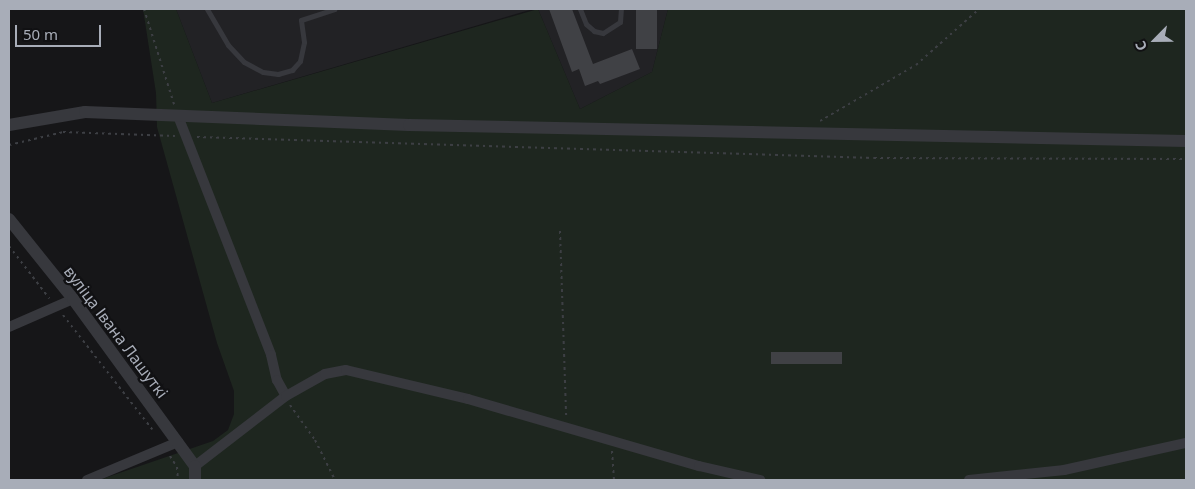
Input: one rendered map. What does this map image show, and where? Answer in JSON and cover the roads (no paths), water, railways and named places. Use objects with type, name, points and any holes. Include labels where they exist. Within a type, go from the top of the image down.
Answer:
[{"type":"street","points":[[9,125],[85,112],[799,135],[1186,141]]},
{"type":"street","points":[[178,116],[270,355],[277,380],[286,396]]},
{"type":"street","name":"вуліца Івана Лашуткі","points":[[9,219],[73,299],[195,466]]},
{"type":"street","points":[[9,327],[73,299]]},
{"type":"street","points":[[195,480],[195,466],[286,396],[325,374],[346,370],[468,399],[611,441],[760,480]]},
{"type":"street","points":[[87,480],[178,442]]},
{"type":"street","points":[[969,480],[1064,470],[1186,443]]},
{"type":"lane","points":[[207,9],[228,45],[244,62],[263,72],[278,74],[292,70],[300,61],[304,42],[301,20],[334,9]]},
{"type":"lane","points":[[580,9],[586,24],[594,31],[603,33],[620,22],[621,9]]}]
